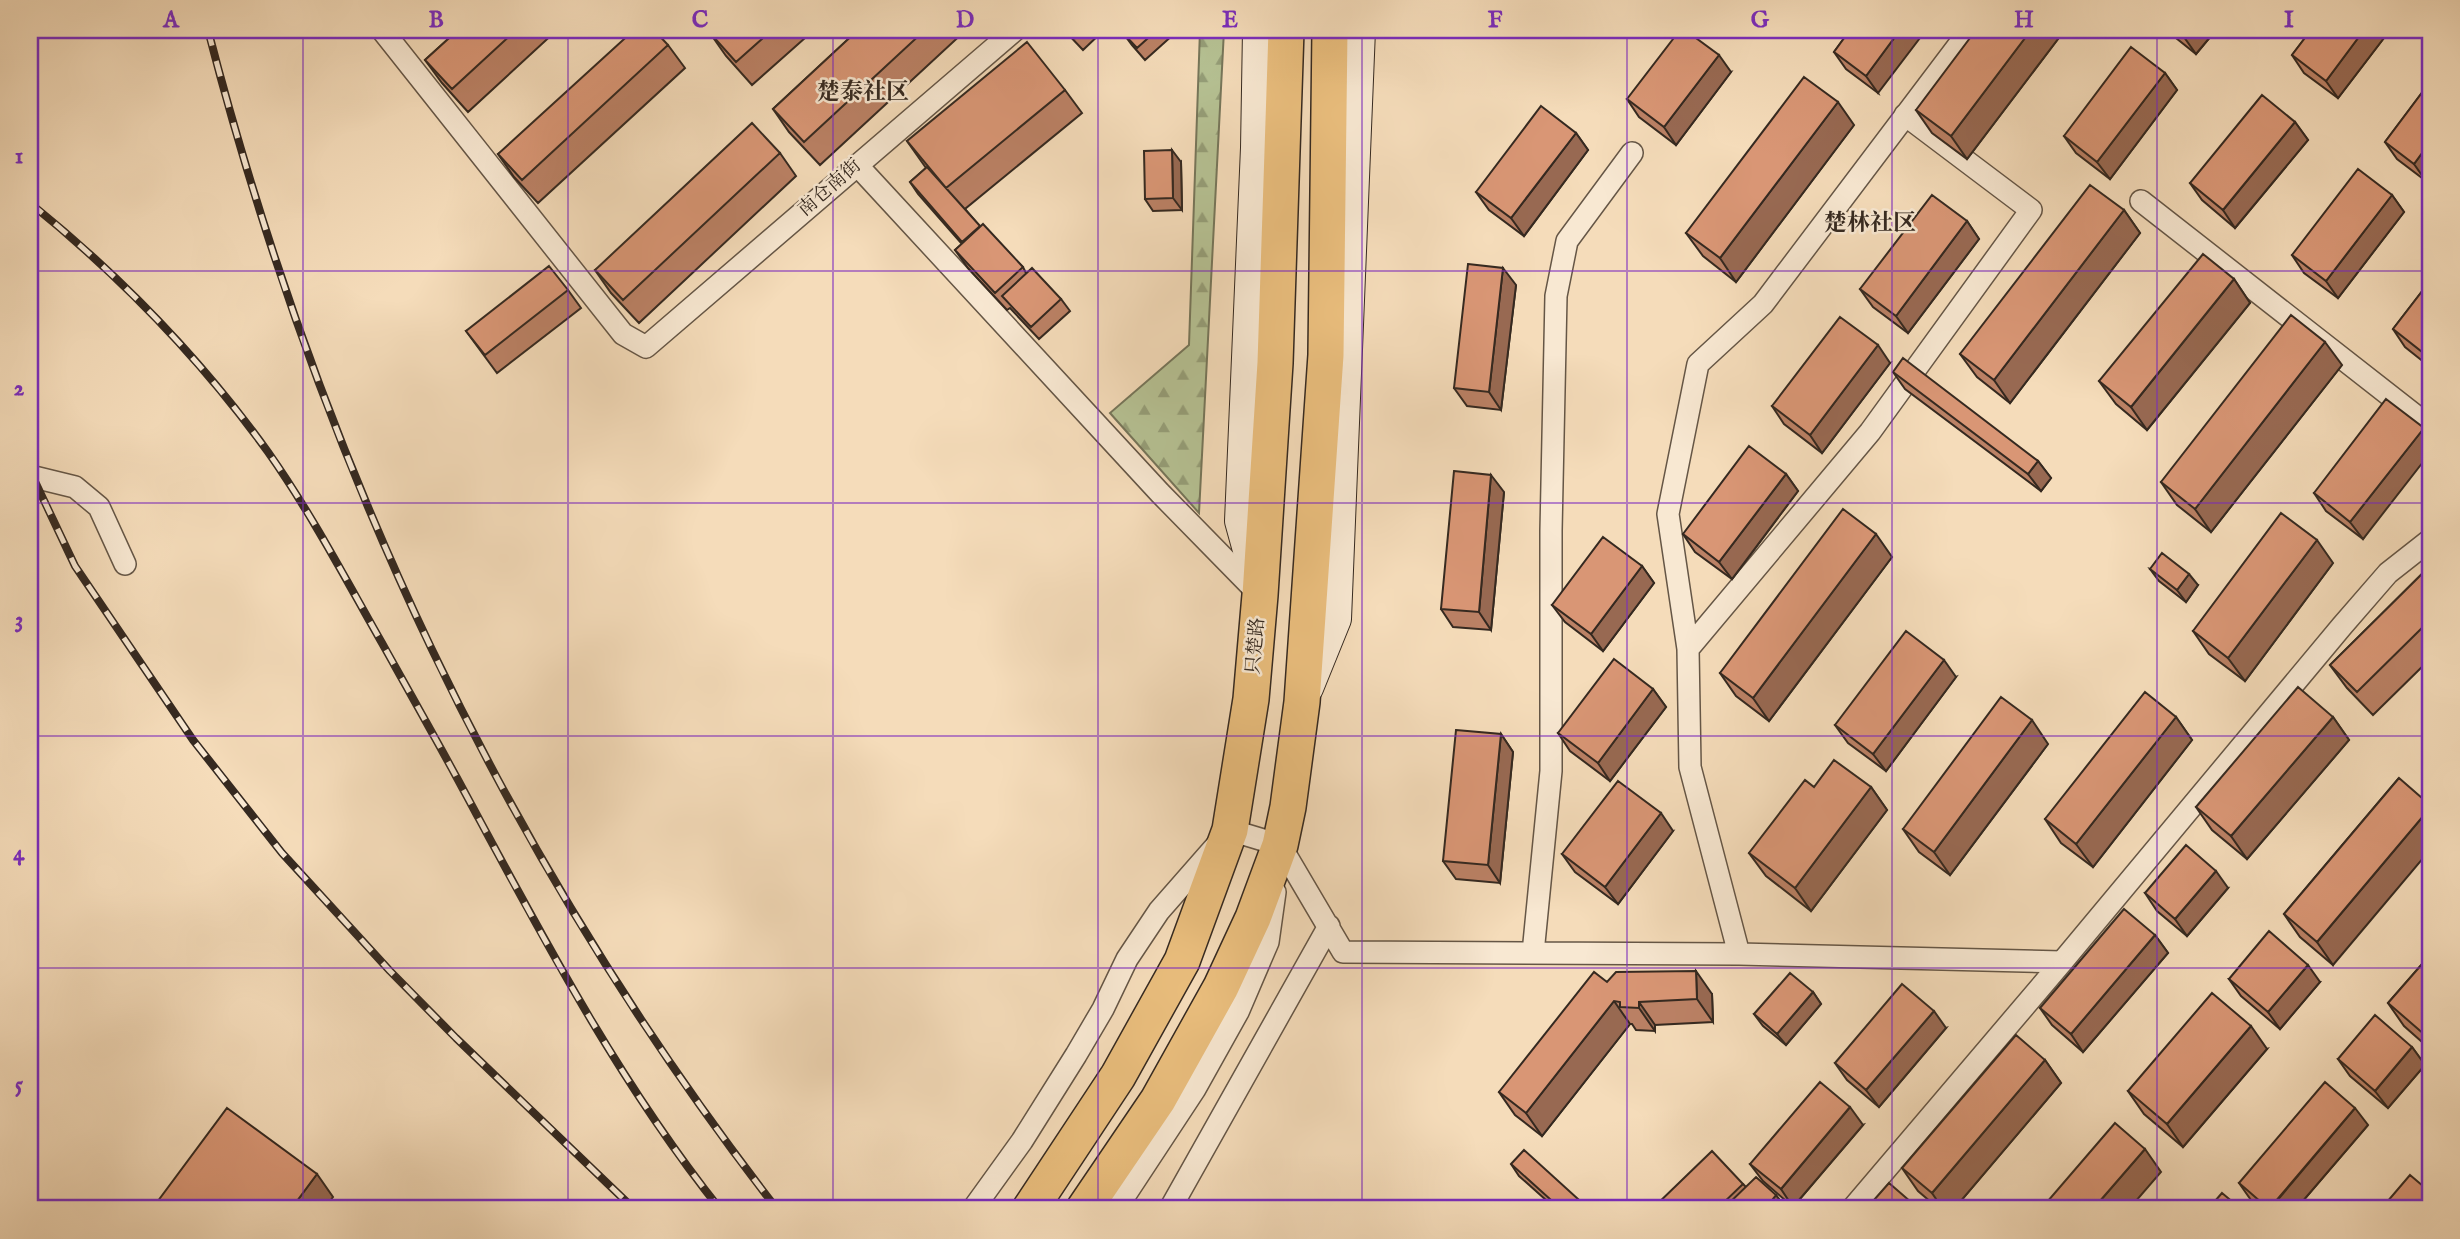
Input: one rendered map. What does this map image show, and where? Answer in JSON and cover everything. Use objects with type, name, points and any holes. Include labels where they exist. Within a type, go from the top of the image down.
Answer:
[{"type":"highway","name":"只楚路","points":[[1030,1209],[1118,1076],[1182,961],[1230,830],[1251,699],[1260,595],[1275,363],[1286,30]]},
{"type":"highway","points":[[1084,1209],[1158,1100],[1221,987],[1252,918],[1280,845],[1288,807],[1302,702],[1326,355],[1330,30]]},
{"type":"main road","points":[[1258,30],[1256,148],[1240,521],[1260,595]]},
{"type":"main road","points":[[1302,702],[1336,619],[1360,30]]},
{"type":"street","name":"南仓南街","points":[[382,30],[623,334],[646,347],[1015,30]]},
{"type":"street","points":[[1739,954],[1690,767],[1688,649],[1668,514],[1698,365],[1763,304],[1970,30]]},
{"type":"street","points":[[1688,649],[1870,432],[2031,210],[1905,115]]},
{"type":"street","points":[[1533,953],[1551,771],[1551,531],[1556,296],[1567,241],[1632,153]]},
{"type":"street","points":[[858,165],[1160,493],[1260,595]]},
{"type":"street","points":[[2141,201],[2430,427]]},
{"type":"street","points":[[30,476],[75,487],[99,507],[125,564]]},
{"type":"street","points":[[1852,1209],[2342,626],[2388,573],[2430,540]]},
{"type":"street","points":[[973,1209],[1022,1141],[1076,1055],[1133,950],[1159,911],[1230,830],[1280,845],[1343,952],[1739,954],[2062,962]]},
{"type":"street","points":[[1116,1209],[1195,1088],[1238,1012],[1268,942],[1280,845]]},
{"type":"street","points":[[1170,1209],[1329,926]]},
{"type":"green space","points":[[1200,30],[1224,30],[1199,513],[1110,413],[1189,345]]},
{"type":"building","points":[[458,30],[516,30],[452,89],[425,60]]},
{"type":"building","points":[[634,30],[654,30],[668,45],[522,180],[498,154]]},
{"type":"building","points":[[713,30],[772,30],[736,62],[710,33]]},
{"type":"building","points":[[858,30],[925,30],[804,142],[773,109]]},
{"type":"building","points":[[1067,30],[1083,30],[1075,38]]},
{"type":"building","points":[[1127,30],[1157,30],[1137,48],[1123,33]]},
{"type":"building","points":[[1680,30],[1685,30],[1719,55],[1664,127],[1627,99]]},
{"type":"building","points":[[1850,30],[1900,30],[1866,76],[1834,52]]},
{"type":"building","points":[[1976,30],[2031,30],[1951,136],[1916,110]]},
{"type":"building","points":[[2175,30],[2190,30],[2184,37]]},
{"type":"building","points":[[2311,30],[2364,30],[2326,81],[2292,55]]},
{"type":"building","points":[[1027,42],[1065,90],[946,188],[907,141]]},
{"type":"building","points":[[2131,47],[2165,73],[2097,162],[2064,136]]},
{"type":"building","points":[[1804,77],[1838,102],[1720,258],[1686,233]]},
{"type":"building","points":[[2430,82],[2430,142],[2414,164],[2385,142]]},
{"type":"building","points":[[2262,95],[2295,122],[2223,210],[2190,183]]},
{"type":"building","points":[[1541,106],[1576,133],[1511,218],[1476,192]]},
{"type":"building","points":[[752,123],[780,153],[623,300],[595,270]]},
{"type":"building","points":[[1172,150],[1173,198],[1145,199],[1144,151]]},
{"type":"building","points":[[927,167],[980,226],[962,242],[910,182]]},
{"type":"building","points":[[2358,169],[2392,195],[2326,281],[2292,255]]},
{"type":"building","points":[[2090,185],[2124,210],[1994,380],[1960,354]]},
{"type":"building","points":[[1932,195],[1967,221],[1896,316],[1860,289]]},
{"type":"building","points":[[983,224],[1023,267],[995,293],[955,250]]},
{"type":"building","points":[[2203,254],[2234,279],[2131,407],[2099,381]]},
{"type":"building","points":[[1468,264],[1503,268],[1489,392],[1454,388]]},
{"type":"building","points":[[549,266],[568,290],[485,355],[466,331]]},
{"type":"building","points":[[1032,268],[1061,299],[1031,327],[1002,296]]},
{"type":"building","points":[[2430,281],[2430,350],[2426,355],[2393,329]]},
{"type":"building","points":[[2291,315],[2325,342],[2195,509],[2161,482]]},
{"type":"building","points":[[1840,317],[1878,345],[1810,435],[1772,406]]},
{"type":"building","points":[[1903,358],[2038,461],[2028,474],[1893,372]]},
{"type":"building","points":[[2386,399],[2424,428],[2350,522],[2314,493]]},
{"type":"building","points":[[1749,446],[1786,474],[1719,562],[1683,534]]},
{"type":"building","points":[[1454,471],[1491,475],[1479,612],[1441,609]]},
{"type":"building","points":[[1843,509],[1876,534],[1753,698],[1720,673]]},
{"type":"building","points":[[2281,513],[2317,540],[2228,658],[2193,631]]},
{"type":"building","points":[[1603,537],[1642,566],[1591,634],[1552,605]]},
{"type":"building","points":[[2162,553],[2189,574],[2177,590],[2150,569]]},
{"type":"building","points":[[2430,566],[2430,620],[2357,692],[2330,665]]},
{"type":"building","points":[[1906,631],[1944,660],[1873,754],[1835,725]]},
{"type":"building","points":[[1614,659],[1653,689],[1598,763],[1558,733]]},
{"type":"building","points":[[2298,687],[2333,717],[2231,836],[2196,807]]},
{"type":"building","points":[[2145,692],[2176,717],[2076,844],[2045,819]]},
{"type":"building","points":[[2001,697],[2032,720],[1934,852],[1903,829]]},
{"type":"building","points":[[1456,730],[1501,734],[1488,865],[1443,861]]},
{"type":"building","points":[[1834,760],[1871,787],[1795,888],[1749,853],[1805,780],[1814,787]]},
{"type":"building","points":[[2399,778],[2430,805],[2430,808],[2317,942],[2284,914]]},
{"type":"building","points":[[1618,781],[1661,813],[1605,887],[1562,854]]},
{"type":"building","points":[[2186,845],[2216,871],[2175,919],[2145,893]]},
{"type":"building","points":[[2124,909],[2155,935],[2071,1034],[2040,1008]]},
{"type":"building","points":[[2269,931],[2308,965],[2268,1012],[2229,979]]},
{"type":"building","points":[[2430,955],[2430,1028],[2425,1035],[2388,1003]]},
{"type":"building","points":[[1696,971],[1697,999],[1639,1002],[1639,1008],[1620,1007],[1620,1002],[1614,1001],[1526,1113],[1499,1092],[1594,972],[1607,982],[1616,972]]},
{"type":"building","points":[[1790,973],[1813,992],[1777,1034],[1754,1014]]},
{"type":"building","points":[[1902,984],[1934,1011],[1866,1090],[1835,1063]]},
{"type":"building","points":[[2212,993],[2251,1026],[2167,1124],[2128,1091]]},
{"type":"building","points":[[2375,1015],[2412,1047],[2375,1091],[2338,1059]]},
{"type":"building","points":[[2016,1035],[2045,1060],[1932,1193],[1902,1168]]},
{"type":"building","points":[[1820,1082],[1850,1107],[1781,1189],[1750,1164]]},
{"type":"building","points":[[2325,1082],[2355,1108],[2269,1209],[2239,1183]]},
{"type":"building","points":[[227,1108],[317,1174],[291,1209],[152,1209]]},
{"type":"building","points":[[2115,1123],[2145,1149],[2093,1209],[2041,1209]]},
{"type":"building","points":[[1524,1150],[1589,1209],[1561,1209],[1511,1164]]},
{"type":"building","points":[[1712,1151],[1743,1184],[1717,1209],[1652,1209]]},
{"type":"building","points":[[2410,1175],[2430,1192],[2430,1209],[2381,1209]]},
{"type":"building","points":[[1756,1177],[1776,1195],[1765,1209],[1723,1209]]},
{"type":"building","points":[[1889,1183],[1919,1209],[1866,1209]]},
{"type":"building","points":[[2222,1193],[2241,1209],[2208,1209]]},
{"type":"railway","points":[[208,30],[253,190],[306,347],[365,500],[432,649],[506,795],[588,937],[678,1075],[777,1209]]},
{"type":"railway","points":[[30,203],[127,289],[187,351],[268,452],[299,498],[341,570],[547,944],[611,1053],[645,1106],[720,1209]]},
{"type":"railway","points":[[30,471],[75,566],[193,740],[282,853],[390,971],[456,1038],[634,1209]]},
{"type":"district","name":"楚泰社区","points":[[863,92]]},
{"type":"district","name":"楚林社区","points":[[1870,223]]}]
